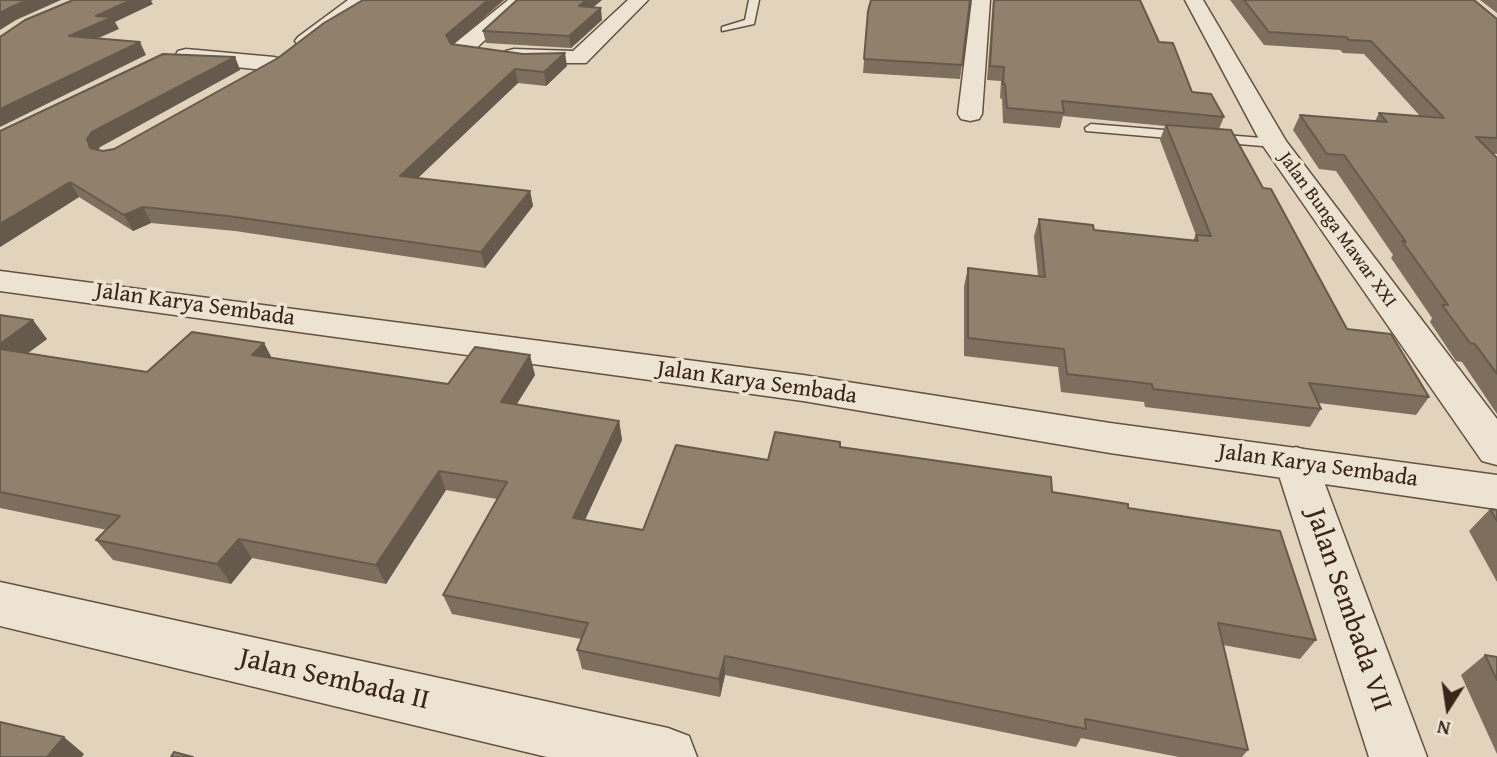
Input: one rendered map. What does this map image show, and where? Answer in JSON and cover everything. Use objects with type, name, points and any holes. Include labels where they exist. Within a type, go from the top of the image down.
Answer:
[{"type":"street","points":[[239,84],[274,64],[360,0]]},
{"type":"street","points":[[519,0],[462,49],[526,57],[578,58],[639,0]]},
{"type":"street","points":[[970,114],[981,0]]},
{"type":"street","name":"Jalan Bunga Mawar XXI","points":[[1194,0],[1274,143],[1497,450]]},
{"type":"street","points":[[163,58],[185,56],[274,64]]},
{"type":"street","name":"Jalan Karya Sembada","points":[[5,284],[803,388],[1110,438],[1497,492]]},
{"type":"street","name":"Jalan Sembada VII","points":[[1296,463],[1398,757]]},
{"type":"street","name":"Jalan Sembada II","points":[[0,604],[668,757]]},
{"type":"lane","points":[[726,29],[750,22],[754,0]]},
{"type":"lane","points":[[1091,128],[1274,143]]},
{"type":"building","points":[[0,0],[27,0],[0,13]]},
{"type":"building","points":[[73,0],[131,0],[96,16],[113,17],[69,36],[140,42],[0,109],[0,37],[25,20]]},
{"type":"building","points":[[363,0],[488,0],[446,35],[451,44],[523,54],[565,53],[544,72],[515,69],[400,176],[530,191],[481,252],[228,216],[143,207],[124,215],[70,182],[0,224],[0,131],[163,54],[235,57],[92,132],[87,139],[90,148],[103,151],[114,149],[278,58],[324,23]]},
{"type":"building","points":[[517,0],[586,0],[579,6],[601,8],[569,36],[483,31]]},
{"type":"building","points":[[871,0],[970,0],[962,65],[864,59]]},
{"type":"building","points":[[994,0],[1140,0],[1159,42],[1173,43],[1192,92],[1211,94],[1224,117],[1062,101],[1064,113],[1007,108],[1003,84],[1004,67],[990,66]]},
{"type":"building","points":[[1244,0],[1474,0],[1497,19],[1497,138],[1476,137],[1497,158],[1497,374],[1442,305],[1448,305],[1344,155],[1327,154],[1300,115],[1387,122],[1379,113],[1444,118],[1371,41],[1269,32]]},
{"type":"building","points":[[1166,125],[1231,130],[1263,188],[1271,189],[1347,329],[1391,334],[1429,397],[1309,383],[1321,409],[1153,389],[1152,384],[1067,374],[1064,349],[968,338],[968,268],[1045,277],[1039,219],[1093,225],[1094,230],[1198,241],[1196,235],[1211,236]]},
{"type":"building","points":[[0,315],[33,320],[0,344]]},
{"type":"building","points":[[192,332],[264,343],[252,355],[448,384],[475,347],[530,355],[501,402],[619,421],[573,518],[643,530],[676,445],[768,460],[775,432],[840,442],[840,447],[1051,477],[1052,492],[1128,504],[1128,508],[1280,531],[1316,640],[1218,623],[1248,750],[1085,719],[1086,729],[725,656],[719,679],[577,650],[588,623],[443,595],[507,482],[439,471],[376,565],[239,539],[217,564],[96,540],[120,516],[0,492],[0,349],[147,372]]},
{"type":"building","points":[[1490,509],[1497,510],[1497,521]]},
{"type":"building","points":[[1485,655],[1497,657],[1497,680]]},
{"type":"building","points":[[0,722],[64,737],[47,757],[0,757]]},
{"type":"building","points":[[174,752],[193,757],[171,757]]}]
